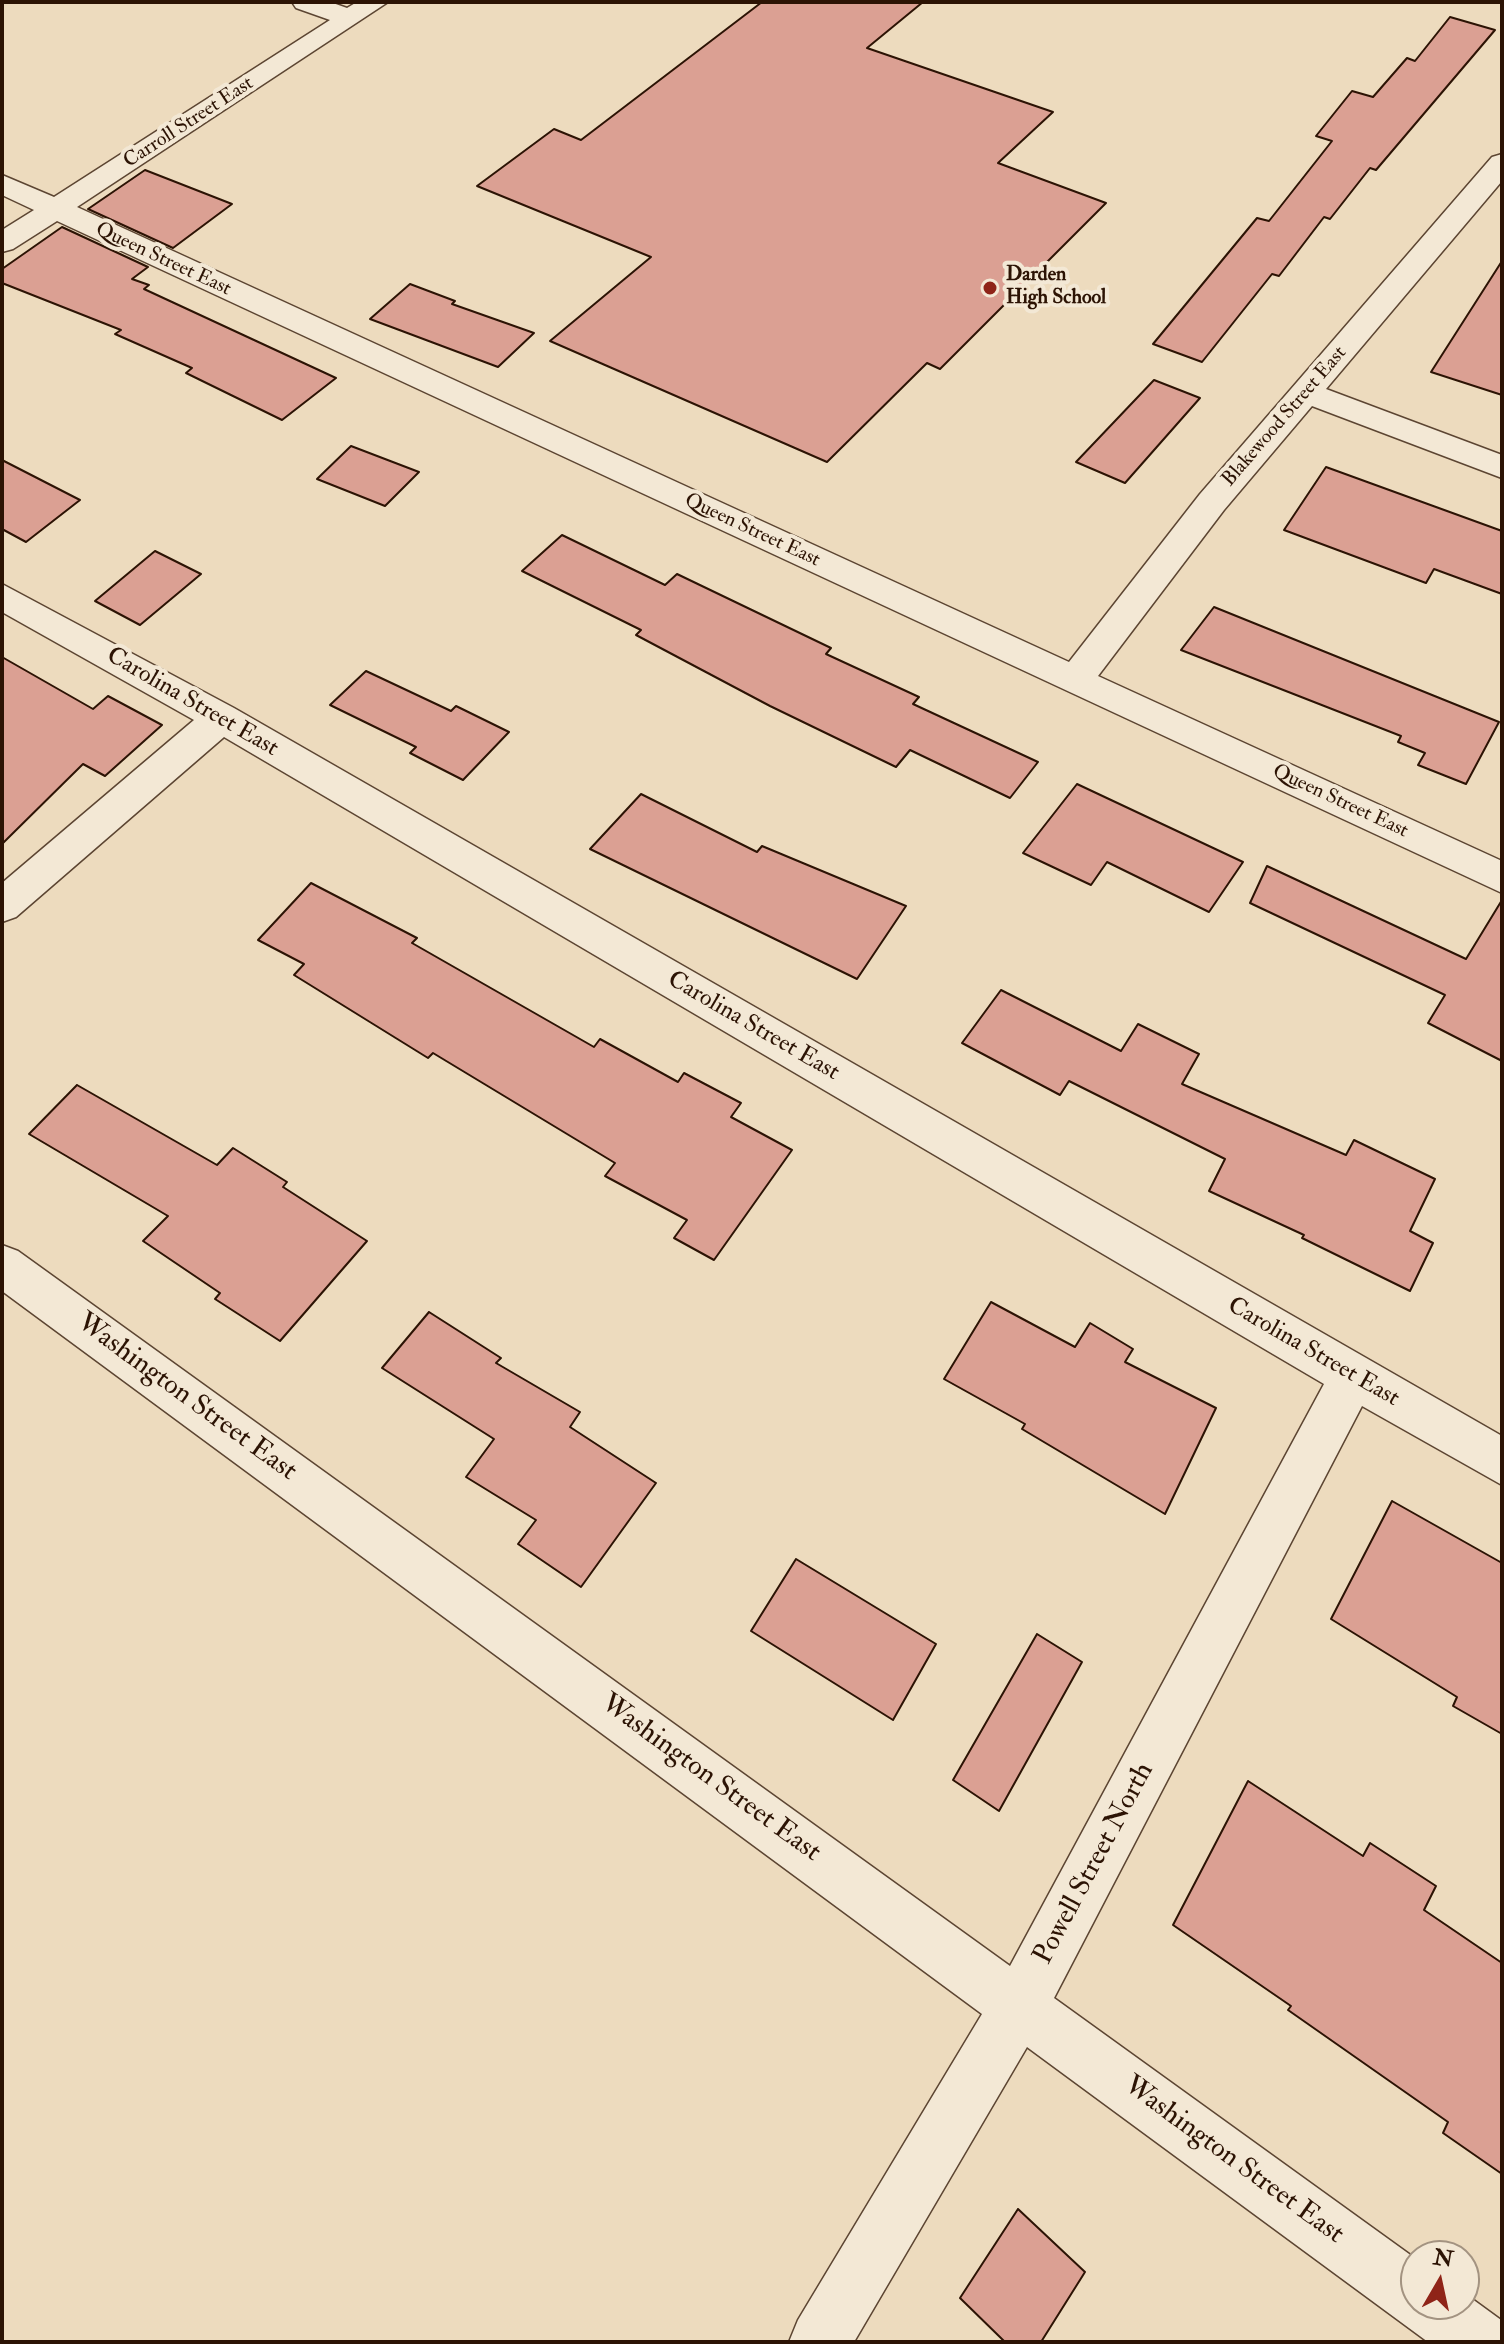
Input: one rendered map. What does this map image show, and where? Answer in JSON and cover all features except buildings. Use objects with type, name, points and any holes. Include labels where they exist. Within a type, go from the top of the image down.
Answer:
[{"type":"street","points":[[305,2],[350,18]]},
{"type":"street","name":"Carroll Street East","points":[[2,243],[375,2]]},
{"type":"street","name":"Blakewood Street East","points":[[1076,679],[1212,502],[1502,163]]},
{"type":"street","name":"Queen Street East","points":[[2,184],[1502,878]]},
{"type":"street","points":[[1307,393],[1502,467]]},
{"type":"street","name":"Carolina Street East","points":[[2,596],[221,718],[1502,1462]]},
{"type":"street","points":[[2,906],[221,718]]},
{"type":"street","name":"Washington Street East","points":[[2,1265],[1400,2284]]},
{"type":"street","name":"Powell Street North","points":[[820,2342],[1020,2005],[1353,1377]]},
{"type":"street","points":[[1449,2320],[1479,2342]]},
{"type":"place","name":"Darden High School","points":[[990,288]]}]
